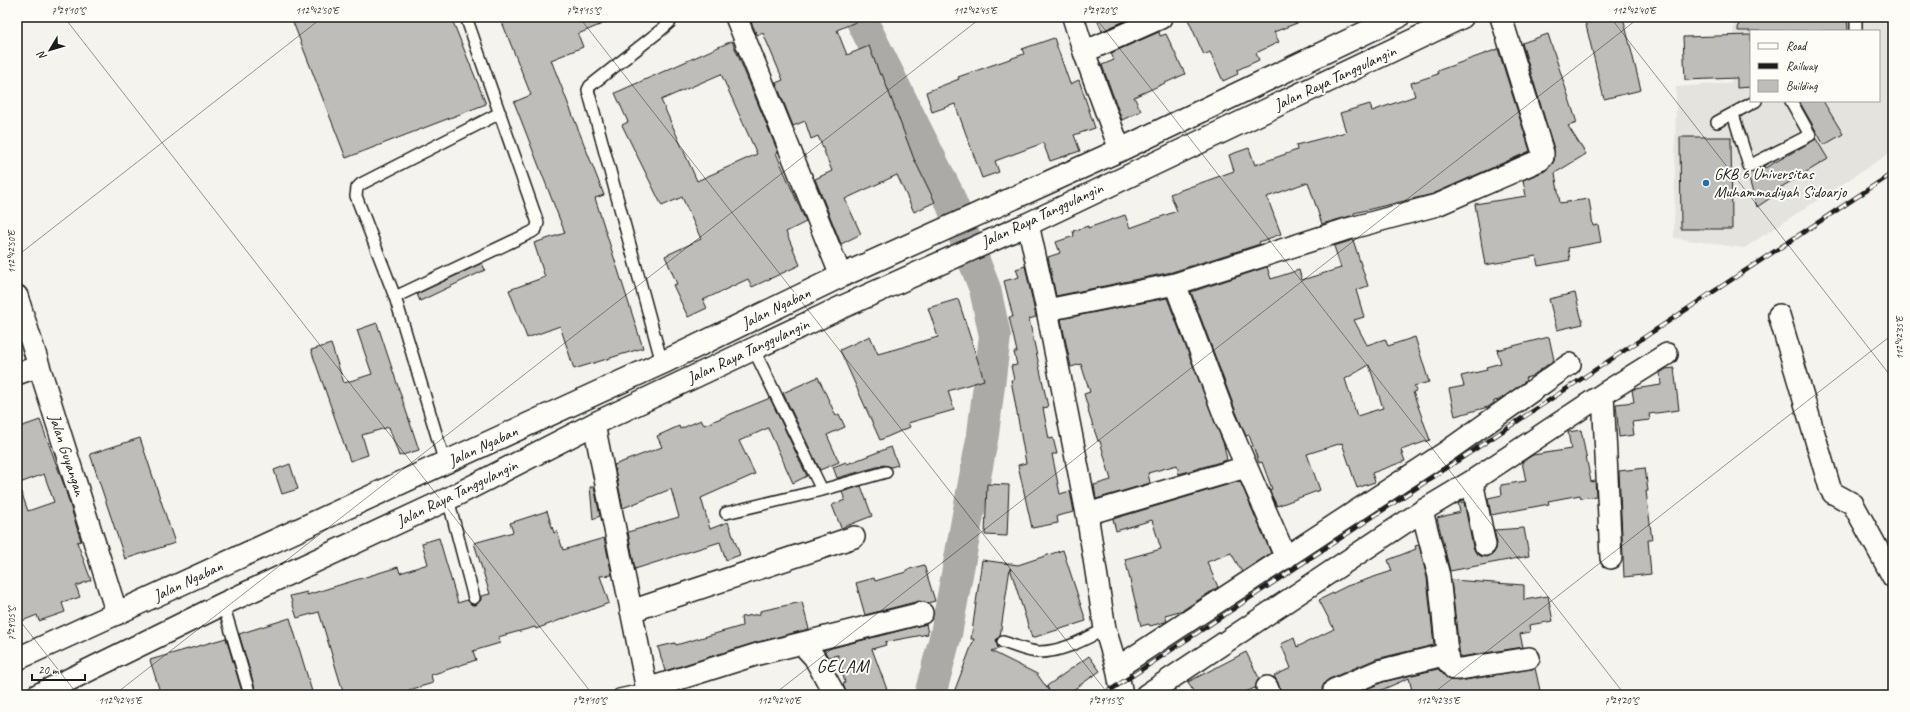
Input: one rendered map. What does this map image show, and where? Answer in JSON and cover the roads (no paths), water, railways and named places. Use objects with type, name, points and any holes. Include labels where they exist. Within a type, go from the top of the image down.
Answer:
[{"type":"highway","name":"Jalan Raya Tanggulangin","points":[[38,695],[223,604],[448,499],[594,424],[753,348],[983,242],[1028,224],[1462,17]]},
{"type":"highway","name":"Jalan Raya Tanggulangin","points":[[946,228],[1120,150],[1392,18]]},
{"type":"highway","name":"Jalan Ngaban","points":[[17,659],[662,363],[841,276],[946,228]]},
{"type":"street","points":[[736,17],[841,276]]},
{"type":"street","points":[[1074,17],[1084,52],[1120,150]]},
{"type":"street","points":[[1047,310],[1175,284],[1344,230],[1436,205],[1540,160],[1543,157],[1543,153],[1501,17]]},
{"type":"street","points":[[1084,52],[1161,18]]},
{"type":"street","points":[[1028,224],[1047,310],[1087,514],[1106,629],[1117,668],[1122,695]]},
{"type":"street","points":[[1175,284],[1246,468],[1286,558]]},
{"type":"street","name":"Jalan Guyangan","points":[[17,296],[117,614]]},
{"type":"street","points":[[1779,315],[1830,488],[1833,493],[1853,504],[1893,577]]},
{"type":"street","points":[[1146,695],[1422,511],[1667,354]]},
{"type":"street","points":[[1117,668],[1446,452],[1570,364]]},
{"type":"street","points":[[17,374],[39,366]]},
{"type":"street","points":[[1603,394],[1611,558]]},
{"type":"street","points":[[594,424],[647,692],[758,654],[922,613]]},
{"type":"street","points":[[1087,514],[1246,468]]},
{"type":"street","points":[[1472,480],[1485,545]]},
{"type":"street","points":[[1422,511],[1439,576],[1447,654],[1450,665],[1454,669],[1460,669],[1529,658]]},
{"type":"street","points":[[631,611],[854,537]]},
{"type":"street","points":[[802,644],[814,657],[835,695]]},
{"type":"street","points":[[1334,690],[1379,671],[1447,654]]},
{"type":"lane","points":[[396,297],[536,229],[538,223],[466,17]]},
{"type":"lane","points":[[662,363],[588,90],[590,86],[661,30],[670,22],[672,17]]},
{"type":"lane","points":[[1856,17],[1856,30]]},
{"type":"lane","points":[[1718,122],[1754,102]]},
{"type":"lane","points":[[1733,114],[1749,166],[1810,135],[1791,102]]},
{"type":"lane","points":[[445,463],[396,297],[356,196],[357,188],[361,184],[500,114]]},
{"type":"lane","points":[[753,348],[822,490]]},
{"type":"lane","points":[[726,513],[822,490],[886,472]]},
{"type":"lane","points":[[448,499],[474,598]]},
{"type":"lane","points":[[223,604],[250,695]]},
{"type":"lane","points":[[1003,642],[1038,652],[1067,647],[1106,629]]},
{"type":"lane","points":[[619,695],[647,692]]},
{"type":"waterway","points":[[860,17],[947,192],[985,289],[995,336],[983,434],[946,634],[930,695]]},
{"type":"railway","points":[[1103,695],[1893,173]]},
{"type":"place","name":"GKB 6 Universitas Muhammadiyah Sidoarjo","points":[[1706,183]]},
{"type":"district","name":"GELAM","points":[[843,666]]}]
